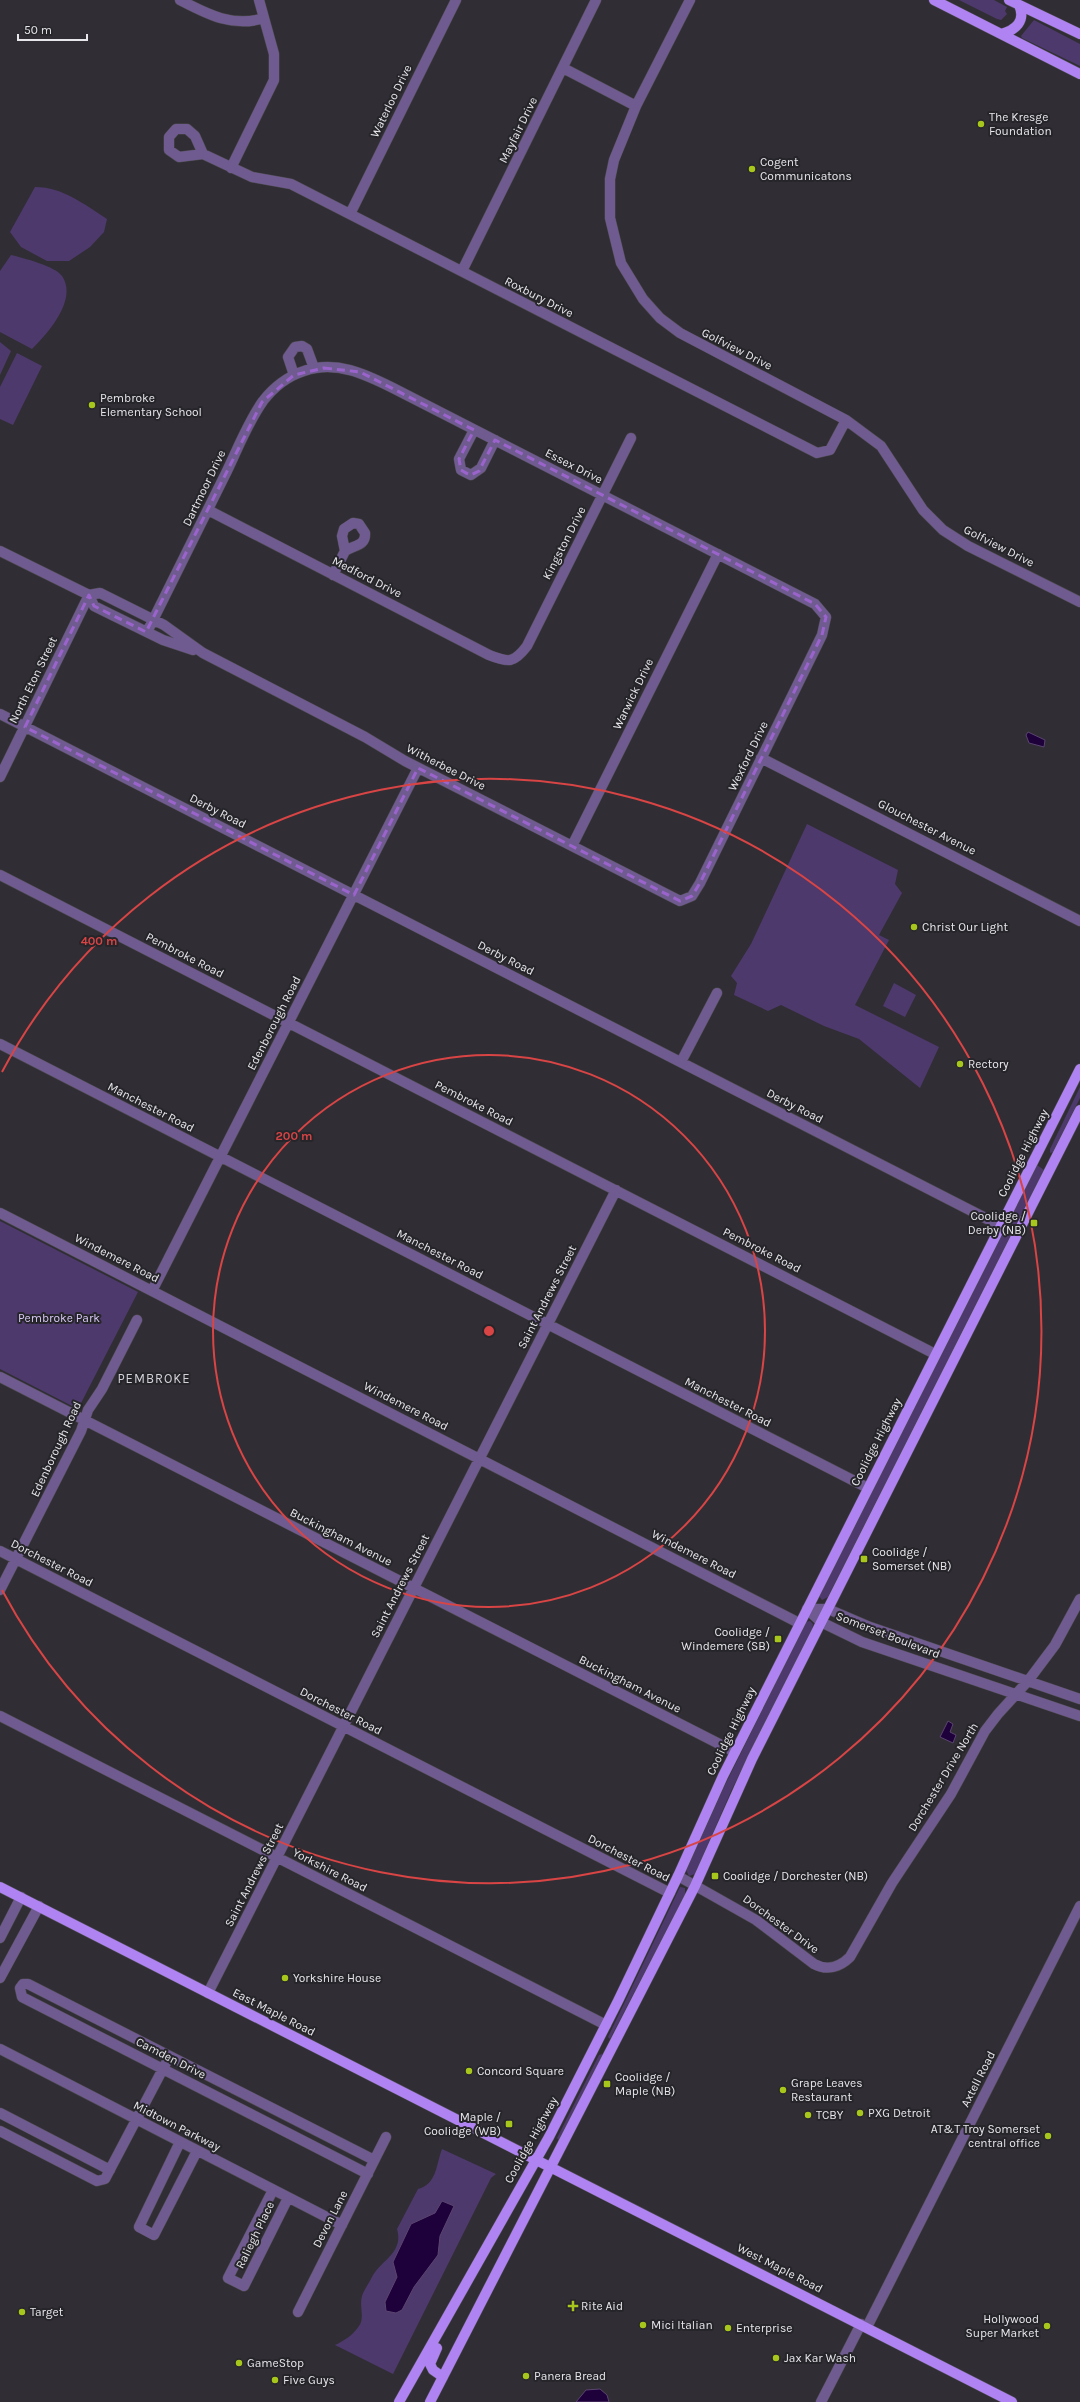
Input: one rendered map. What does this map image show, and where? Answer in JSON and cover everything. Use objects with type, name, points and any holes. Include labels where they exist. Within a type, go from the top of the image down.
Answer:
[{"type":"main road","points":[[934,0],[1080,74]]},
{"type":"main road","points":[[1008,0],[1020,3],[1080,34]]},
{"type":"main road","points":[[1001,34],[1016,28],[1020,22],[1022,12],[1020,3]]},
{"type":"main road","name":"Coolidge Highway","points":[[399,2402],[461,2294],[505,2212],[536,2160],[597,2043],[670,1893],[734,1752],[1080,1069]]},
{"type":"main road","points":[[430,2402],[521,2222],[552,2167],[612,2051],[695,1886],[733,1799],[821,1622],[1080,1110]]},
{"type":"main road","points":[[1039,1148],[1042,1156],[1047,1161],[1054,1162]]},
{"type":"main road","name":"East Maple Road","points":[[0,1887],[536,2160]]},
{"type":"main road","points":[[597,2043],[612,2051]]},
{"type":"main road","name":"West Maple Road","points":[[536,2160],[1012,2402]]},
{"type":"main road","points":[[443,2377],[432,2370],[431,2360],[460,2305],[461,2294]]},
{"type":"street","points":[[180,0],[208,15],[224,20],[254,21],[264,18]]},
{"type":"street","points":[[231,168],[274,80],[274,54],[259,0]]},
{"type":"street","name":"Waterloo Drive","points":[[350,214],[456,0]]},
{"type":"street","name":"Mayfair Drive","points":[[462,271],[596,0]]},
{"type":"street","name":"Golfview Drive","points":[[690,0],[636,106],[614,160],[610,179],[609,202],[616,249],[634,286],[651,309],[680,333],[846,420],[881,446],[895,464],[923,510],[943,530],[968,546],[1080,602]]},
{"type":"street","points":[[563,68],[636,106]]},
{"type":"street","name":"Roxbury Drive","points":[[203,154],[252,177],[291,184],[817,452],[830,450],[846,420]]},
{"type":"street","points":[[298,373],[288,357],[295,347],[302,346],[307,349],[314,368]]},
{"type":"street","name":"Essex Drive","points":[[298,373],[314,368],[346,368],[360,372],[815,604],[824,614]]},
{"type":"street","name":"Dartmoor Drive","points":[[147,632],[262,402],[279,385],[298,373]]},
{"type":"street","points":[[474,430],[459,460],[461,470],[466,473],[471,475],[479,471],[495,440]]},
{"type":"street","name":"Kingston Drive","points":[[517,658],[527,646],[631,438]]},
{"type":"street","name":"Medford Drive","points":[[208,510],[489,655],[504,660],[517,658]]},
{"type":"street","name":"Witherbee Drive","points":[[0,550],[88,595],[100,594],[153,619],[203,653],[365,736],[418,768],[680,902]]},
{"type":"street","points":[[333,575],[346,551]]},
{"type":"street","name":"Warwick Drive","points":[[572,846],[718,554]]},
{"type":"street","name":"Witherbee Drive","points":[[88,595],[94,606],[162,640],[203,653]]},
{"type":"street","name":"North Eton Street","points":[[0,777],[88,595]]},
{"type":"street","name":"Wexford Drive","points":[[680,902],[692,896],[700,883],[825,628],[826,617],[824,614]]},
{"type":"street","name":"Derby Road","points":[[0,714],[1001,1226]]},
{"type":"street","name":"Glouchester Avenue","points":[[761,758],[1080,921]]},
{"type":"street","name":"Edenborough Road","points":[[152,1291],[418,768]]},
{"type":"street","name":"Pembroke Road","points":[[0,875],[936,1354]]},
{"type":"street","points":[[681,1062],[717,993]]},
{"type":"street","name":"Manchester Road","points":[[0,1044],[868,1488]]},
{"type":"street","name":"Saint Andrews Street","points":[[208,1993],[616,1190]]},
{"type":"street","name":"Windemere Road","points":[[0,1213],[799,1623]]},
{"type":"street","name":"Edenborough Road","points":[[0,1590],[85,1421],[88,1410],[102,1389],[137,1320]]},
{"type":"street","name":"Buckingham Avenue","points":[[0,1378],[734,1752]]},
{"type":"street","name":"Dorchester Road","points":[[0,1551],[670,1893]]},
{"type":"street","name":"Dorchester Drive North","points":[[831,1968],[838,1966],[850,1957],[889,1889],[951,1794],[985,1732],[998,1714],[1028,1681],[1055,1645],[1080,1599]]},
{"type":"street","name":"Somerset Boulevard","points":[[806,1609],[828,1609],[870,1627],[1080,1699]]},
{"type":"street","name":"Somerset Boulevard","points":[[806,1609],[821,1622],[862,1642],[1080,1716]]},
{"type":"street","name":"Yorkshire Road","points":[[0,1716],[606,2025]]},
{"type":"street","name":"Dorchester Road","points":[[678,1876],[695,1886]]},
{"type":"street","name":"Dorchester Drive","points":[[695,1886],[761,1923],[820,1968],[831,1968]]},
{"type":"street","points":[[0,1938],[21,1897]]},
{"type":"street","points":[[0,1978],[39,1906]]},
{"type":"street","name":"Axtell Road","points":[[821,2402],[864,2326],[1080,1906]]},
{"type":"street","name":"Camden Drive","points":[[368,2174],[22,1997],[20,1988],[23,1984],[28,1984],[374,2160]]},
{"type":"street","points":[[85,2029],[92,2016]]},
{"type":"street","name":"Midtown Parkway","points":[[0,2049],[342,2225]]},
{"type":"street","points":[[0,2131],[97,2181],[105,2179],[169,2056]]},
{"type":"street","points":[[246,2111],[252,2098]]},
{"type":"street","points":[[0,2113],[110,2170]]},
{"type":"street","points":[[26,2144],[34,2130]]},
{"type":"street","name":"Devon Lane","points":[[298,2312],[386,2137]]},
{"type":"street","points":[[180,2142],[139,2227],[154,2235],[197,2150]]},
{"type":"street","name":"Raliegh Place","points":[[273,2190],[228,2278],[244,2286],[288,2198]]},
{"type":"highlighted area","points":[[324,368],[360,372],[474,430],[459,459],[461,470],[466,473],[471,475],[479,471],[495,440],[815,604],[826,617],[822,635],[700,883],[692,896],[680,901],[418,768],[354,895],[25,727],[89,595],[94,606],[146,632],[262,402],[294,375]]},
{"type":"green space","points":[[959,0],[994,0],[1007,7],[1005,11],[1007,14],[1001,20],[997,19]]},
{"type":"green space","points":[[1034,20],[1080,44],[1080,66],[1022,38],[1021,36]]},
{"type":"green space","points":[[35,187],[64,193],[107,219],[104,232],[90,247],[69,261],[47,261],[21,247],[10,232]]},
{"type":"green space","points":[[11,255],[53,269],[62,276],[66,285],[64,305],[59,315],[46,334],[32,349],[0,332],[0,271]]},
{"type":"green space","points":[[0,342],[11,351],[0,375]]},
{"type":"green space","points":[[17,353],[42,366],[13,425],[0,419],[0,387]]},
{"type":"green space","points":[[807,824],[898,870],[895,884],[902,893],[879,935],[889,940],[855,1005],[939,1047],[920,1088],[859,1039],[824,1026],[781,1005],[768,1011],[734,995],[737,983],[731,976],[751,944]]},
{"type":"green space","points":[[894,983],[916,995],[905,1017],[883,1006]]},
{"type":"green space","points":[[1080,1087],[1080,1098],[1053,1152],[1050,1153],[1050,1149]]},
{"type":"green space","points":[[1037,1165],[1044,1170],[828,1597],[822,1600],[819,1596]]},
{"type":"green space","name":"Pembroke Park","points":[[0,1221],[138,1292],[78,1409],[0,1369]]},
{"type":"green space","points":[[810,1621],[813,1624],[812,1629],[732,1789],[695,1874],[689,1876],[686,1870],[723,1789],[806,1622]]},
{"type":"green space","points":[[680,1887],[685,1888],[685,1895],[610,2039],[608,2037]]},
{"type":"green space","points":[[602,2054],[603,2057],[559,2140],[557,2138],[599,2055]]},
{"type":"green space","points":[[442,2149],[496,2174],[491,2178],[393,2374],[335,2345],[342,2342],[354,2332],[361,2323],[361,2300],[364,2291],[376,2271],[395,2250],[398,2237],[397,2229],[418,2189],[429,2183],[435,2173]]},
{"type":"shaded area","points":[[1028,732],[1045,740],[1044,747],[1029,743],[1026,735]]},
{"type":"shaded area","points":[[948,1721],[953,1724],[950,1732],[956,1735],[953,1743],[940,1737]]},
{"type":"shaded area","points":[[442,2201],[454,2206],[440,2236],[438,2255],[414,2287],[402,2310],[396,2313],[386,2311],[385,2302],[397,2277],[393,2262],[411,2224],[435,2213]]},
{"type":"shaded area","points":[[600,2389],[607,2395],[609,2402],[576,2402],[586,2390]]},
{"type":"place","name":"The Kresge Foundation","points":[[981,124]]},
{"type":"place","name":"Cogent Communicatons","points":[[752,169]]},
{"type":"place","name":"Pembroke Elementary School","points":[[92,405]]},
{"type":"place","name":"Christ Our Light","points":[[914,927]]},
{"type":"place","name":"Rectory","points":[[960,1064]]},
{"type":"place","name":"Coolidge / Derby (NB)","points":[[1034,1223]]},
{"type":"place","name":"Coolidge / Somerset (NB)","points":[[864,1559]]},
{"type":"place","name":"Coolidge / Windemere (SB)","points":[[778,1639]]},
{"type":"place","name":"Coolidge / Dorchester (NB)","points":[[715,1876]]},
{"type":"place","name":"Yorkshire House","points":[[285,1978]]},
{"type":"place","name":"Concord Square","points":[[469,2071]]},
{"type":"place","name":"Coolidge / Maple (NB)","points":[[607,2084]]},
{"type":"place","name":"Grape Leaves Restaurant","points":[[783,2090]]},
{"type":"place","name":"PXG Detroit","points":[[860,2113]]},
{"type":"place","name":"TCBY","points":[[808,2115]]},
{"type":"place","name":"Maple / Coolidge (WB)","points":[[509,2124]]},
{"type":"place","name":"AT&T Troy Somerset central office","points":[[1048,2136]]},
{"type":"place","name":"Rite Aid","points":[[573,2306]]},
{"type":"place","name":"Target","points":[[22,2312]]},
{"type":"place","name":"Mici Italian","points":[[643,2325]]},
{"type":"place","name":"Hollywood Super Market","points":[[1047,2326]]},
{"type":"place","name":"Enterprise","points":[[728,2328]]},
{"type":"place","name":"Jax Kar Wash","points":[[776,2358]]},
{"type":"place","name":"GameStop","points":[[239,2363]]},
{"type":"place","name":"Panera Bread","points":[[526,2376]]},
{"type":"place","name":"Five Guys","points":[[275,2380]]},
{"type":"district","name":"PEMBROKE","points":[[154,1378]]}]
